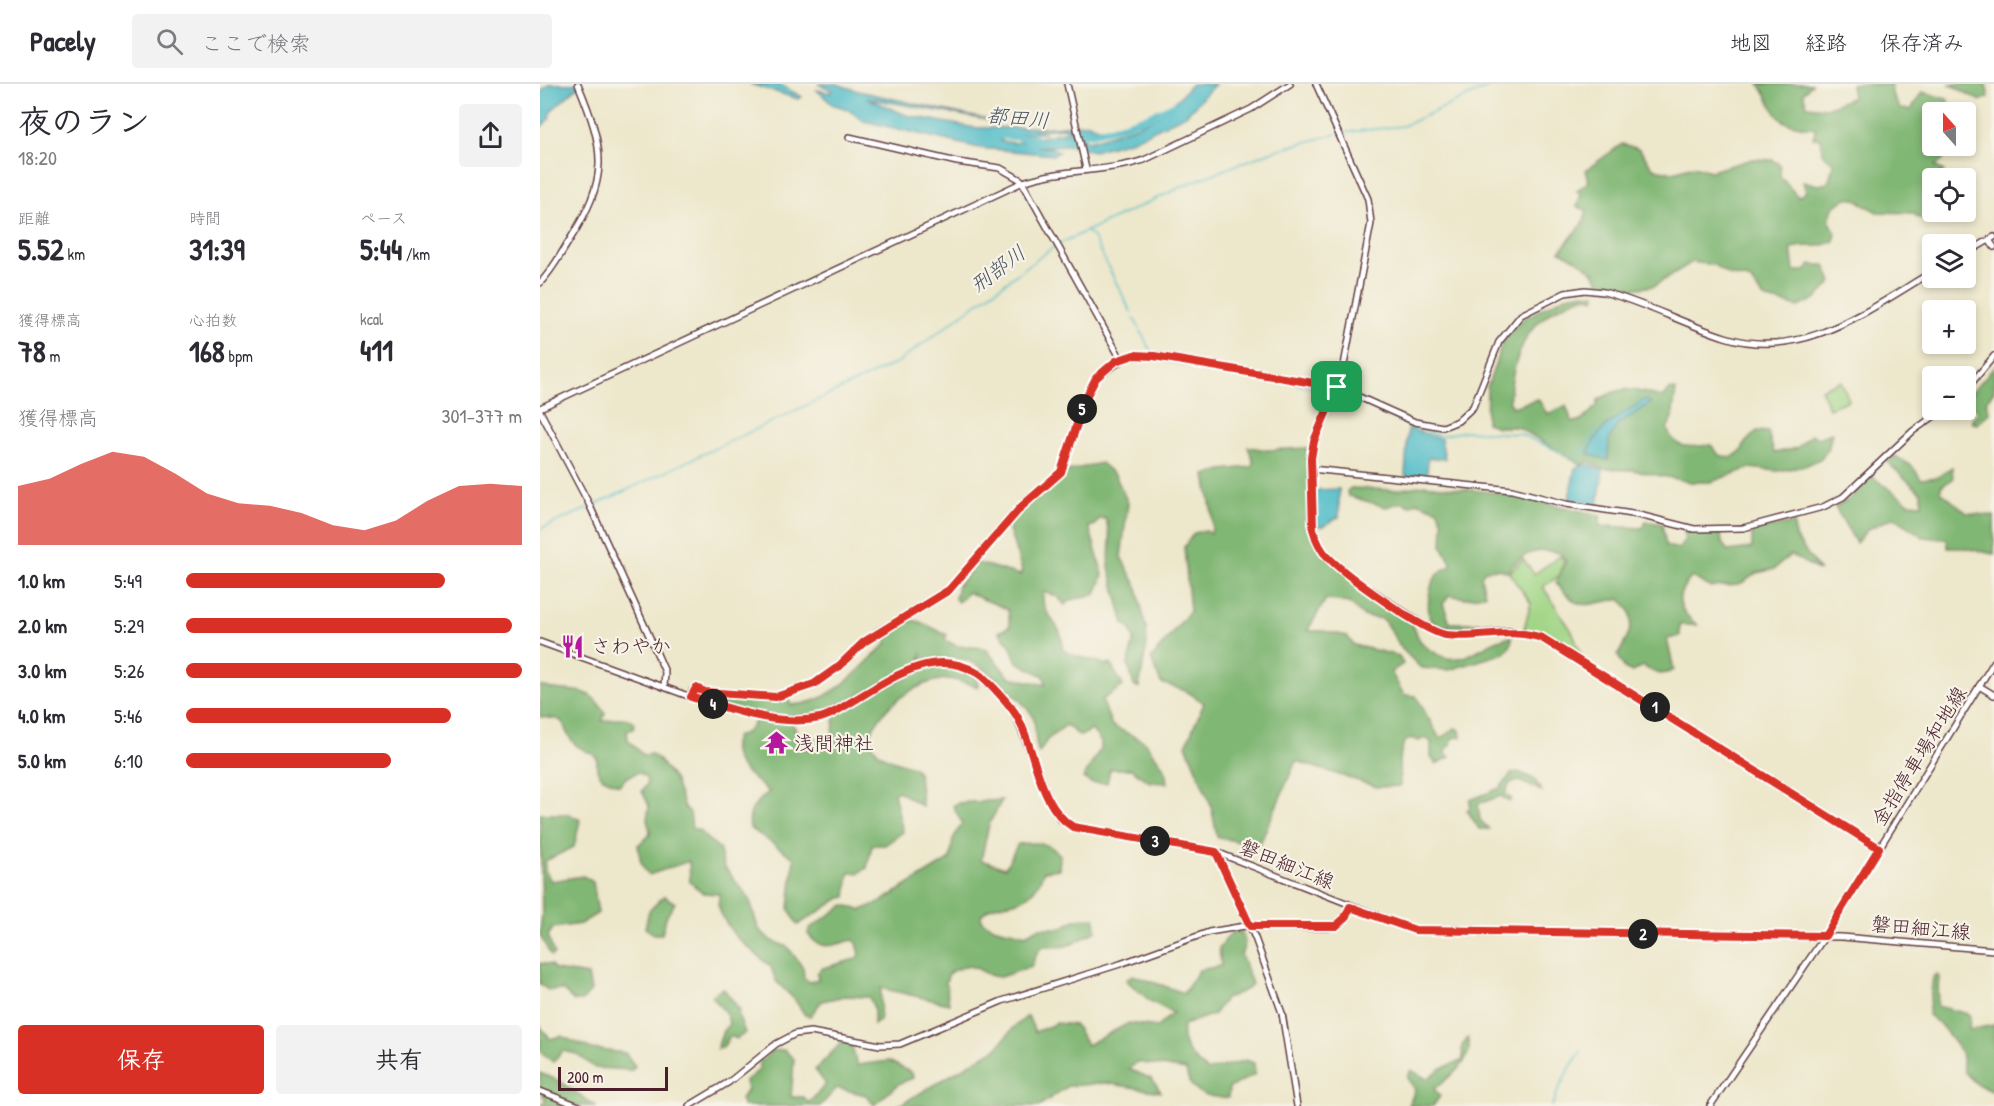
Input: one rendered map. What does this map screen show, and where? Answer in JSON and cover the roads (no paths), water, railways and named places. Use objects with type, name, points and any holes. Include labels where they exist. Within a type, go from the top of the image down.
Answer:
[{"type":"street","points":[[540,283],[589,209],[597,187],[599,140],[578,84]]},
{"type":"street","points":[[1067,84],[1086,169]]},
{"type":"street","points":[[664,687],[665,672],[589,504],[540,410],[1023,182],[1049,174],[1127,165],[1144,160],[1251,110],[1290,84]]},
{"type":"street","points":[[1316,84],[1368,199],[1371,223],[1344,365],[1314,441],[1311,469],[1313,529],[1321,549],[1351,577],[1432,630],[1446,634],[1508,632],[1542,638],[1879,848]]},
{"type":"street","points":[[849,137],[932,157],[1000,168],[1023,182],[1121,359]]},
{"type":"street","points":[[1976,247],[1992,238],[1994,248]]},
{"type":"street","points":[[691,697],[696,688],[705,692],[776,697],[814,684],[838,667],[864,642],[949,590],[1021,507],[1061,472],[1093,383],[1102,372],[1121,359],[1134,355],[1154,356],[1337,387],[1415,422],[1443,426],[1458,421],[1473,407],[1498,342],[1512,323],[1533,309],[1565,293],[1585,290],[1604,292],[1728,338],[1751,343],[1781,344],[1826,332],[1922,278]]},
{"type":"street","points":[[1976,378],[1994,356]]},
{"type":"street","points":[[1311,469],[1512,490],[1574,506],[1639,515],[1694,529],[1743,528],[1823,507],[1843,497],[1913,431],[1929,420]]},
{"type":"street","name":"磐田細江線","points":[[540,642],[691,697],[744,713],[782,719],[820,718],[913,667],[942,663],[961,666],[978,673],[1012,707],[1020,721],[1052,806],[1060,819],[1073,827],[1216,852],[1350,907],[1415,930],[1825,936],[1897,940],[1994,950]]},
{"type":"street","name":"金指停車場和地線","points":[[1710,1106],[1825,936],[1994,662]]},
{"type":"street","points":[[1980,686],[1994,695]]},
{"type":"street","points":[[1216,852],[1250,926],[1284,1023],[1297,1106]]},
{"type":"street","points":[[689,1106],[729,1082],[776,1044],[795,1034],[811,1032],[880,1045],[900,1044],[1002,1001],[1128,961],[1209,932],[1250,926],[1336,926],[1345,918],[1350,907]]},
{"type":"street","points":[[540,1091],[579,1106]]},
{"type":"water","points":[[549,84],[581,84],[551,111],[550,118],[540,128],[540,92]]},
{"type":"water","points":[[750,84],[779,84],[802,97],[798,99]]},
{"type":"water","points":[[818,84],[837,84],[858,91],[988,120],[867,98],[906,115],[975,128],[1053,127],[1089,123],[1101,130],[1073,135],[1089,141],[1137,126],[1164,113],[1192,84],[1215,84],[1186,115],[1133,140],[1094,151],[1069,145],[1037,147],[1052,148],[1059,152],[1054,155],[979,148],[864,121],[847,109],[832,104],[817,90],[832,93],[832,90]],"holes":[[[1065,128],[1073,130],[1015,143],[1000,141],[1005,135],[1044,132],[1032,130]]]},
{"type":"water","points":[[1645,399],[1651,403],[1618,424],[1609,440],[1608,460],[1588,454],[1592,444],[1604,428]]},
{"type":"water","points":[[1408,428],[1441,439],[1445,459],[1428,458],[1427,476],[1405,476]]},
{"type":"water","points":[[1587,464],[1603,470],[1598,505],[1569,499],[1575,468]]},
{"type":"water","points":[[1339,489],[1339,517],[1322,527],[1315,524],[1314,490]]},
{"type":"waterway","name":"刑部川","points":[[1340,133],[1403,126],[1495,84]]},
{"type":"waterway","name":"都田川","points":[[1065,137],[1121,126],[1175,105]]},
{"type":"waterway","name":"刑部川","points":[[1059,244],[1192,182],[1276,150],[1336,134]]},
{"type":"waterway","name":"都田川","points":[[997,135],[1036,139]]},
{"type":"waterway","points":[[1085,231],[1093,237],[1131,312]]},
{"type":"waterway","name":"刑部川","points":[[593,506],[898,362],[1055,246]]},
{"type":"waterway","points":[[1134,318],[1151,352]]},
{"type":"waterway","points":[[1154,359],[1290,383]]},
{"type":"waterway","points":[[1295,384],[1332,392]]},
{"type":"waterway","points":[[1345,395],[1406,424],[1440,436],[1465,431],[1520,434],[1571,457],[1579,458],[1595,432],[1600,431]]},
{"type":"waterway","name":"刑部川","points":[[540,529],[589,508]]},
{"type":"waterway","points":[[1780,1007],[1786,999]]},
{"type":"waterway","points":[[1767,1027],[1771,1020]]},
{"type":"waterway","points":[[1739,1068],[1762,1034]]},
{"type":"waterway","points":[[1552,1106],[1565,1077],[1582,1050]]},
{"type":"waterway","points":[[1713,1106],[1738,1069]]},
{"type":"place","name":"さわやか","points":[[573,646]]},
{"type":"place","name":"浅間神社","points":[[776,743]]}]
